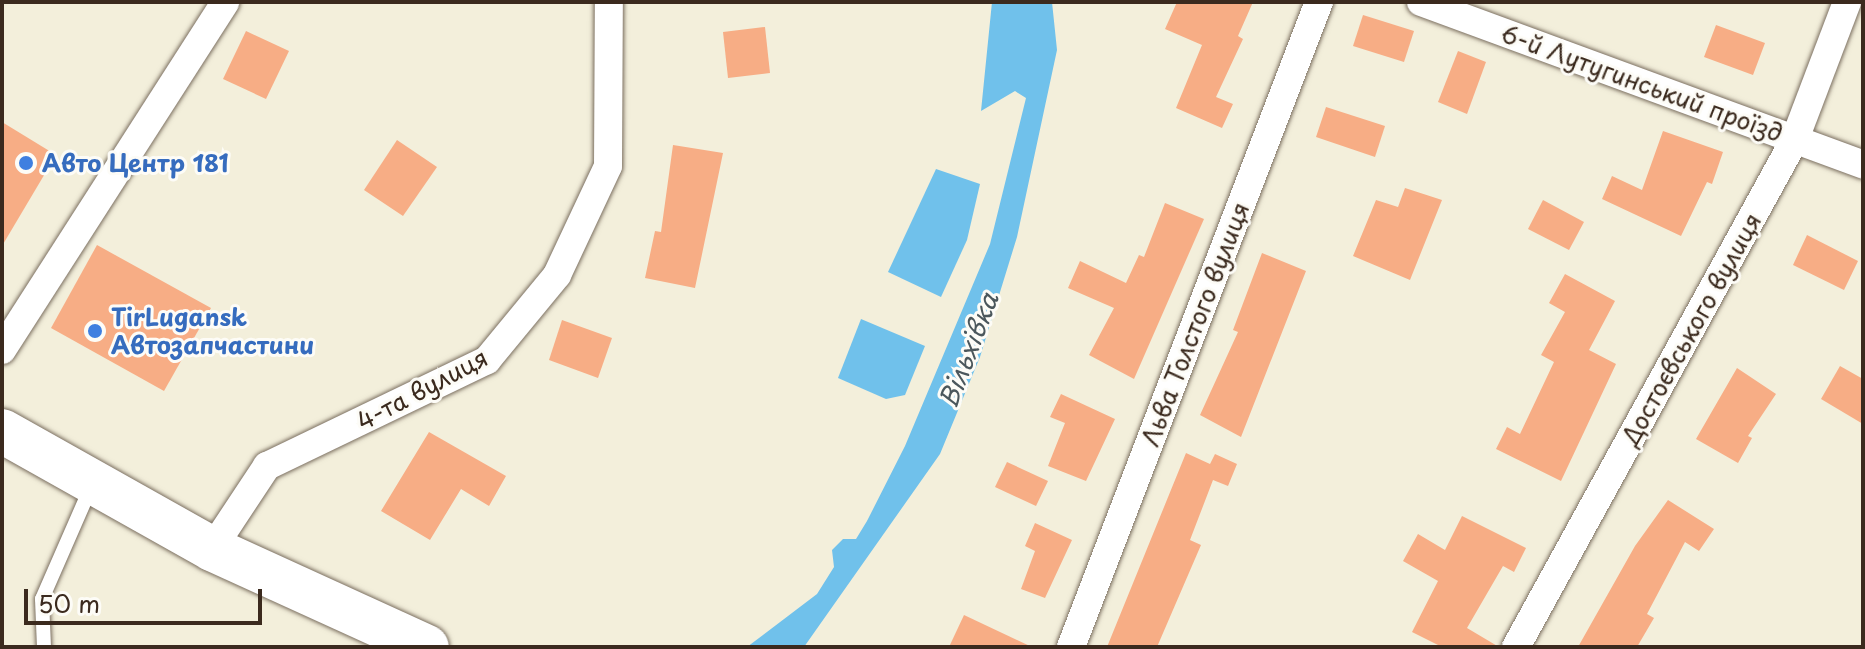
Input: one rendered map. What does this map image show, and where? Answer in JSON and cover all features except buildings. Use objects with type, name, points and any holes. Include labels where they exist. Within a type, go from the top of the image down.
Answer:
[{"type":"main road","points":[[2,431],[212,549],[427,647]]},
{"type":"main road","points":[[212,549],[353,647]]},
{"type":"street","points":[[2,350],[225,2]]},
{"type":"street","name":"4-та вулиця","points":[[212,549],[267,466],[487,360],[557,275],[608,166],[609,2]]},
{"type":"street","name":"Льва Толстого вулиця","points":[[1071,647],[1319,2]]},
{"type":"street","name":"6-й Лутугинський проїзд","points":[[1421,2],[1863,165]]},
{"type":"street","name":"Достоєвського вулиця","points":[[1516,647],[1795,139],[1847,2]]},
{"type":"lane","points":[[44,647],[42,599],[93,483]]},
{"type":"water","name":"Вільхівка","points":[[992,2],[1052,2],[1057,50],[1017,237],[980,357],[940,454],[804,647],[747,647],[817,594],[834,567],[832,550],[843,539],[856,539],[867,521],[905,446],[990,244],[1026,98],[1015,91],[981,111]]},
{"type":"water","points":[[936,169],[980,184],[967,240],[941,297],[888,272]]},
{"type":"water","points":[[861,319],[925,346],[905,395],[886,399],[838,378]]},
{"type":"place","name":"Авто Центр 181","points":[[26,163]]},
{"type":"place","name":"TirLugansk Автозапчастини","points":[[95,331]]}]
